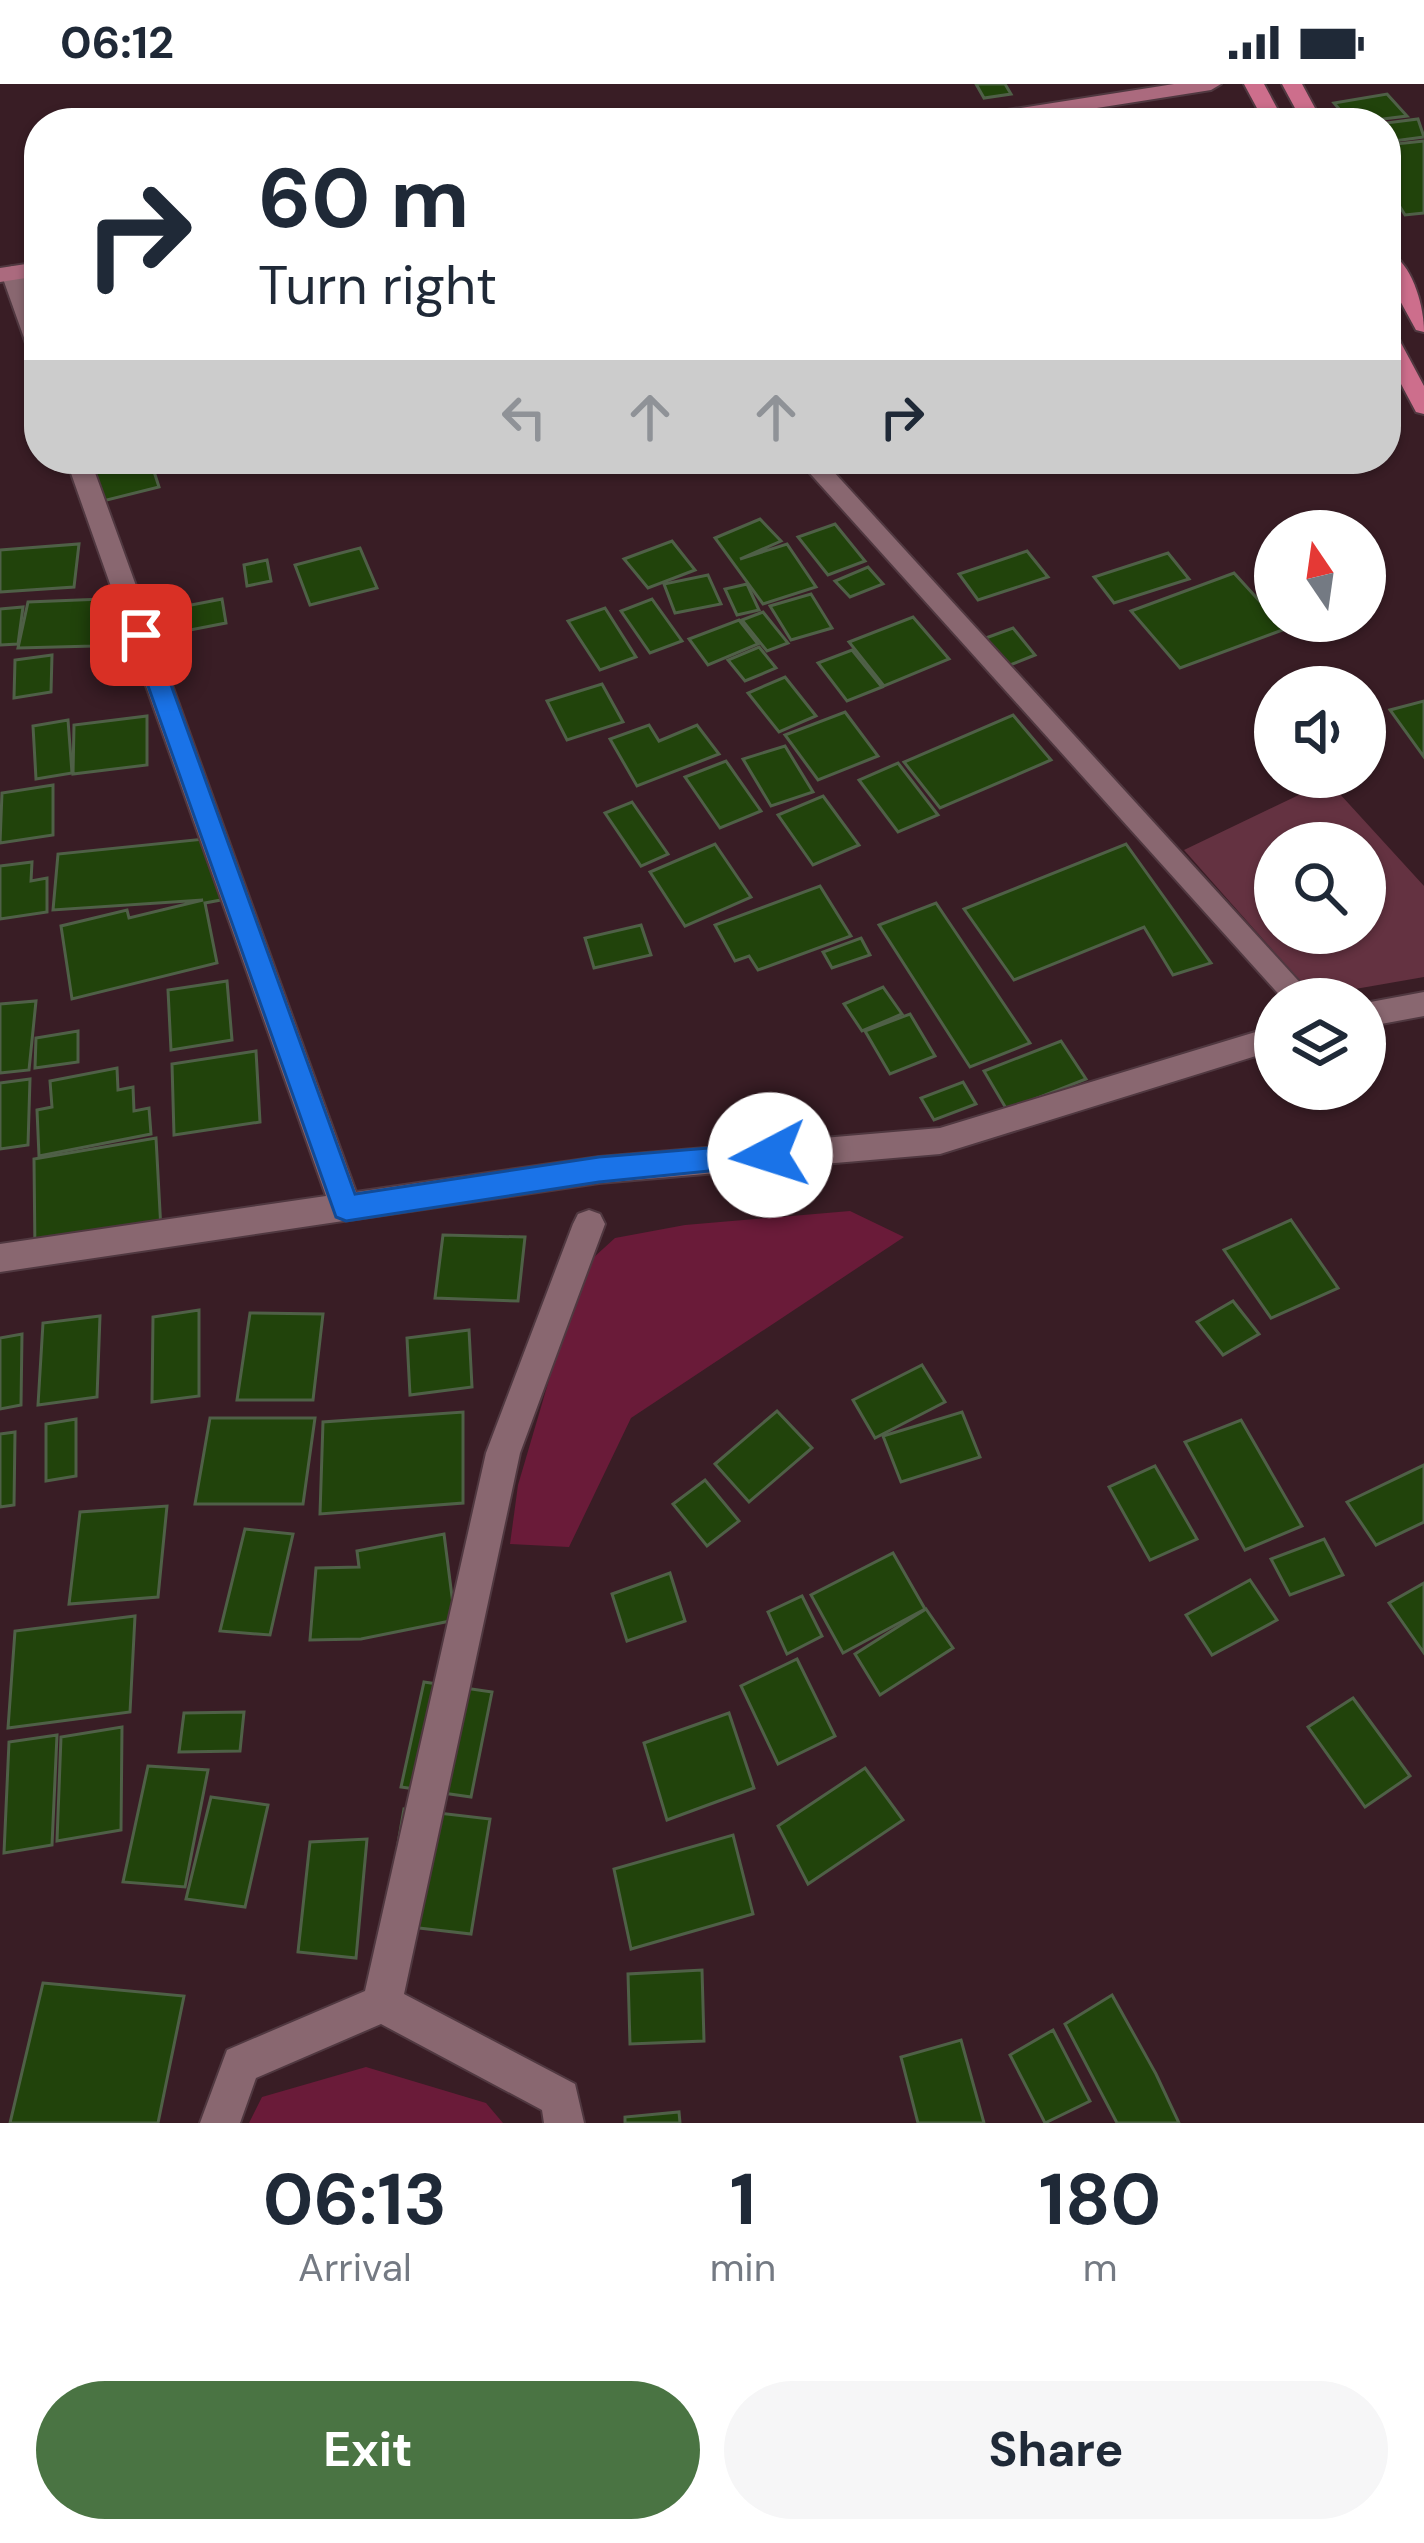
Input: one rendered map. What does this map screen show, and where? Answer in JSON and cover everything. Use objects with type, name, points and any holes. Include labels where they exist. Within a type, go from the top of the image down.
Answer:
[{"type":"main road","points":[[1401,283],[1424,325]]},
{"type":"main road","points":[[1401,363],[1424,407]]},
{"type":"street","points":[[1058,108],[1211,84]]},
{"type":"street","points":[[6,274],[24,315]]},
{"type":"street","points":[[83,474],[346,1208]]},
{"type":"street","points":[[823,474],[1282,978]]},
{"type":"street","points":[[1386,1011],[1424,1004]]},
{"type":"street","points":[[0,1258],[599,1169],[940,1141],[1254,1044]]},
{"type":"street","points":[[382,2004],[503,1453],[589,1224]]},
{"type":"street","points":[[220,2123],[241,2064],[382,2004]]},
{"type":"street","points":[[382,2004],[561,2098],[564,2123]]},
{"type":"shaded area","points":[[1293,798],[1344,798],[1365,822],[1254,822],[1254,929],[1184,850]]},
{"type":"shaded area","points":[[1386,844],[1424,886],[1424,977],[1386,984],[1386,978],[1297,978],[1276,954],[1386,954]]},
{"type":"shaded area","points":[[850,1211],[904,1237],[631,1418],[569,1547],[510,1544],[518,1485],[582,1268],[615,1238],[685,1225]]},
{"type":"shaded area","points":[[366,2067],[486,2103],[503,2123],[249,2123],[262,2097]]},
{"type":"building","points":[[976,84],[1005,84],[1011,94],[984,98]]},
{"type":"building","points":[[1387,94],[1400,108],[1338,108],[1334,103]]},
{"type":"building","points":[[1418,119],[1424,137],[1401,140],[1401,121]]},
{"type":"building","points":[[1424,141],[1424,213],[1405,215],[1401,208],[1401,143]]},
{"type":"building","points":[[78,474],[155,474],[159,487],[87,505]]},
{"type":"building","points":[[760,519],[781,541],[740,559],[787,544],[816,587],[763,604],[715,538]]},
{"type":"building","points":[[835,524],[865,561],[828,575],[798,537]]},
{"type":"building","points":[[672,541],[695,570],[648,588],[624,559]]},
{"type":"building","points":[[79,544],[74,587],[0,592],[0,550]]},
{"type":"building","points":[[360,548],[377,588],[310,605],[295,565]]},
{"type":"building","points":[[1027,551],[1048,577],[978,600],[959,574]]},
{"type":"building","points":[[1168,553],[1189,579],[1114,603],[1094,577]]},
{"type":"building","points":[[267,560],[271,581],[247,586],[244,565]]},
{"type":"building","points":[[868,567],[883,584],[850,597],[835,581]]},
{"type":"building","points":[[1234,573],[1254,595],[1254,641],[1180,668],[1131,611]]},
{"type":"building","points":[[708,575],[721,604],[675,613],[664,584]]},
{"type":"building","points":[[747,584],[759,610],[737,615],[725,589]]},
{"type":"building","points":[[811,594],[832,628],[791,640],[770,606]]},
{"type":"building","points":[[103,599],[94,646],[18,648],[28,602]]},
{"type":"building","points":[[222,599],[226,623],[185,631],[181,607]]},
{"type":"building","points":[[652,599],[682,641],[650,653],[621,611]]},
{"type":"building","points":[[23,607],[18,644],[0,645],[0,609]]},
{"type":"building","points":[[605,608],[636,657],[600,670],[568,621]]},
{"type":"building","points":[[763,612],[788,643],[767,651],[742,620]]},
{"type":"building","points":[[913,617],[949,659],[884,686],[849,642]]},
{"type":"building","points":[[739,620],[758,644],[708,665],[689,639]]},
{"type":"building","points":[[1013,628],[1035,655],[1005,667],[983,639]]},
{"type":"building","points":[[759,647],[776,668],[745,681],[728,660]]},
{"type":"building","points":[[852,650],[882,687],[847,701],[818,663]]},
{"type":"building","points":[[52,655],[51,692],[14,698],[15,660]]},
{"type":"building","points":[[785,677],[816,716],[779,732],[748,693]]},
{"type":"building","points":[[602,684],[623,722],[567,740],[547,701]]},
{"type":"building","points":[[1424,701],[1424,757],[1390,710]]},
{"type":"building","points":[[845,712],[878,756],[818,780],[785,735]]},
{"type":"building","points":[[1013,715],[1051,760],[940,808],[904,762]]},
{"type":"building","points":[[147,716],[147,765],[73,774],[74,725]]},
{"type":"building","points":[[68,720],[72,773],[36,779],[33,726]]},
{"type":"building","points":[[649,725],[659,741],[697,725],[719,754],[637,786],[610,739]]},
{"type":"building","points":[[785,746],[813,792],[771,806],[743,759]]},
{"type":"building","points":[[726,761],[761,811],[720,828],[685,777]]},
{"type":"building","points":[[898,763],[938,815],[898,832],[859,780]]},
{"type":"building","points":[[53,785],[53,835],[0,843],[2,793]]},
{"type":"building","points":[[823,796],[859,845],[813,865],[778,815]]},
{"type":"building","points":[[632,802],[668,854],[641,866],[605,813]]},
{"type":"building","points":[[204,839],[226,899],[205,903],[217,963],[72,999],[61,926],[127,910],[129,918],[203,900],[53,910],[58,854]]},
{"type":"building","points":[[715,844],[751,897],[685,926],[650,872]]},
{"type":"building","points":[[1126,844],[1211,963],[1173,975],[1144,927],[1014,980],[964,909]]},
{"type":"building","points":[[32,862],[31,881],[47,878],[47,912],[0,919],[0,866]]},
{"type":"building","points":[[820,886],[851,936],[758,970],[749,956],[735,961],[715,925]]},
{"type":"building","points":[[936,903],[1030,1043],[970,1067],[879,925]]},
{"type":"building","points":[[641,925],[651,955],[594,968],[585,938]]},
{"type":"building","points":[[861,938],[870,955],[832,968],[823,952]]},
{"type":"building","points":[[227,981],[232,1040],[171,1050],[168,990]]},
{"type":"building","points":[[883,987],[902,1014],[862,1031],[844,1004]]},
{"type":"building","points":[[36,1001],[29,1070],[0,1073],[0,1004]]},
{"type":"building","points":[[910,1014],[935,1056],[890,1074],[865,1031]]},
{"type":"building","points":[[78,1031],[78,1062],[35,1068],[36,1038]]},
{"type":"building","points":[[1061,1041],[1086,1079],[1007,1110],[984,1071]]},
{"type":"building","points":[[256,1051],[260,1122],[174,1135],[172,1064]]},
{"type":"building","points":[[117,1068],[118,1090],[133,1087],[134,1111],[149,1108],[151,1134],[39,1156],[37,1110],[52,1107],[50,1081]]},
{"type":"building","points":[[30,1079],[28,1145],[0,1149],[0,1083]]},
{"type":"building","points":[[963,1082],[976,1104],[934,1120],[921,1098]]},
{"type":"building","points":[[156,1138],[161,1230],[35,1253],[34,1159]]},
{"type":"building","points":[[1291,1220],[1338,1288],[1271,1318],[1224,1250]]},
{"type":"building","points":[[443,1235],[525,1237],[518,1301],[435,1298]]},
{"type":"building","points":[[1233,1301],[1259,1334],[1223,1355],[1197,1322]]},
{"type":"building","points":[[199,1310],[199,1396],[152,1402],[153,1317]]},
{"type":"building","points":[[250,1313],[323,1314],[313,1400],[237,1400]]},
{"type":"building","points":[[100,1316],[97,1397],[38,1405],[43,1323]]},
{"type":"building","points":[[469,1330],[472,1387],[410,1395],[407,1338]]},
{"type":"building","points":[[22,1334],[21,1405],[0,1409],[0,1338]]},
{"type":"building","points":[[922,1365],[945,1402],[875,1438],[853,1400]]},
{"type":"building","points":[[777,1411],[812,1448],[749,1502],[715,1464]]},
{"type":"building","points":[[463,1412],[463,1503],[320,1514],[323,1422]]},
{"type":"building","points":[[962,1412],[980,1457],[901,1482],[883,1436]]},
{"type":"building","points":[[210,1418],[315,1418],[303,1504],[195,1504]]},
{"type":"building","points":[[76,1419],[76,1476],[46,1481],[46,1424]]},
{"type":"building","points":[[1241,1420],[1302,1526],[1245,1550],[1185,1442]]},
{"type":"building","points":[[15,1432],[14,1505],[0,1507],[0,1434]]},
{"type":"building","points":[[1424,1465],[1424,1522],[1376,1545],[1347,1502]]},
{"type":"building","points":[[1155,1466],[1197,1539],[1150,1560],[1109,1487]]},
{"type":"building","points":[[705,1480],[739,1521],[707,1546],[673,1504]]},
{"type":"building","points":[[167,1506],[158,1597],[69,1604],[80,1512]]},
{"type":"building","points":[[245,1529],[293,1534],[270,1635],[220,1631]]},
{"type":"building","points":[[444,1534],[455,1620],[361,1639],[310,1640],[316,1568],[359,1567],[357,1551]]},
{"type":"building","points":[[1324,1539],[1343,1575],[1290,1595],[1271,1559]]},
{"type":"building","points":[[893,1553],[925,1609],[843,1653],[811,1595]]},
{"type":"building","points":[[670,1573],[685,1621],[627,1641],[612,1594]]},
{"type":"building","points":[[1250,1580],[1277,1620],[1212,1655],[1186,1615]]},
{"type":"building","points":[[1424,1583],[1424,1653],[1389,1603]]},
{"type":"building","points":[[802,1596],[822,1636],[787,1654],[768,1612]]},
{"type":"building","points":[[926,1609],[953,1648],[880,1695],[855,1654]]},
{"type":"building","points":[[135,1616],[130,1712],[8,1728],[15,1631]]},
{"type":"building","points":[[797,1659],[835,1736],[778,1764],[741,1686]]},
{"type":"building","points":[[424,1682],[492,1692],[471,1797],[401,1787]]},
{"type":"building","points":[[1353,1698],[1410,1776],[1365,1807],[1308,1727]]},
{"type":"building","points":[[244,1712],[240,1751],[179,1752],[184,1713]]},
{"type":"building","points":[[729,1713],[754,1788],[667,1820],[644,1743]]},
{"type":"building","points":[[122,1727],[121,1830],[57,1841],[61,1737]]},
{"type":"building","points":[[57,1735],[52,1845],[4,1853],[9,1742]]},
{"type":"building","points":[[148,1766],[208,1770],[185,1887],[123,1882]]},
{"type":"building","points":[[865,1768],[903,1820],[808,1884],[778,1826]]},
{"type":"building","points":[[211,1797],[268,1805],[245,1907],[186,1899]]},
{"type":"building","points":[[404,1809],[490,1819],[471,1934],[384,1924]]},
{"type":"building","points":[[733,1835],[753,1914],[631,1949],[614,1869]]},
{"type":"building","points":[[367,1839],[356,1958],[298,1952],[310,1842]]},
{"type":"building","points":[[702,1970],[704,2041],[630,2044],[628,1974]]},
{"type":"building","points":[[43,1983],[184,1996],[158,2123],[10,2123]]},
{"type":"building","points":[[1112,1995],[1179,2123],[1117,2123],[1065,2024]]},
{"type":"building","points":[[1053,2030],[1090,2101],[1045,2123],[1010,2055]]},
{"type":"building","points":[[961,2040],[984,2123],[918,2123],[901,2057]]},
{"type":"building","points":[[679,2112],[680,2123],[625,2123],[625,2117]]},
{"type":"route","points":[[141,635],[346,1208],[599,1169],[770,1155]]}]
